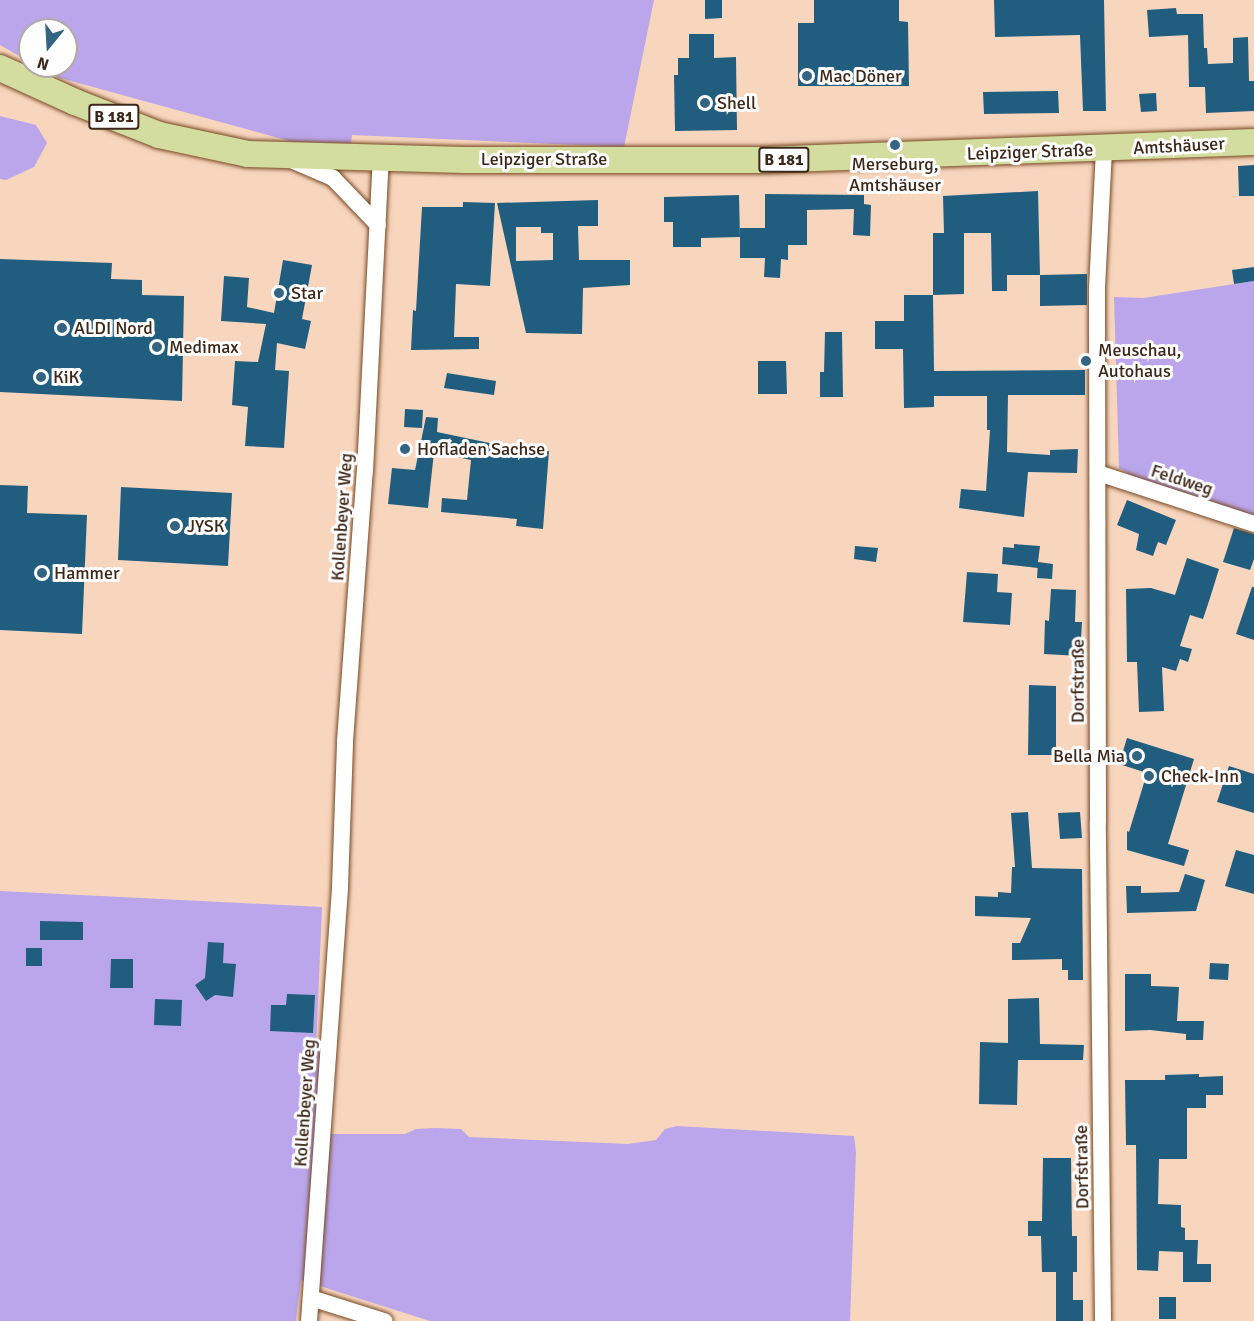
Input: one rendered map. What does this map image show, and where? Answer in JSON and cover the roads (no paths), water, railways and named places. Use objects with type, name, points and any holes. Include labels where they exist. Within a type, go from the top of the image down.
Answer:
[{"type":"main road","name":"Leipziger Straße","points":[[0,68],[75,102],[159,135],[216,149],[282,156],[762,160],[1104,149]]},
{"type":"main road","name":"Amtshäuser","points":[[1104,149],[1254,142]]},
{"type":"street","name":"Dorfstraße","points":[[1103,1321],[1097,288],[1104,149]]},
{"type":"street","points":[[282,156],[333,178],[378,225]]},
{"type":"street","name":"Kollenbeyer Weg","points":[[309,1321],[340,887],[340,812],[365,471],[381,158]]},
{"type":"street","name":"Feldweg","points":[[1098,473],[1254,524]]},
{"type":"street","points":[[311,1298],[384,1321]]},
{"type":"place","name":"Mac Döner","points":[[807,76]]},
{"type":"place","name":"Shell","points":[[705,103]]},
{"type":"place","name":"Merseburg, Amtshäuser","points":[[895,145]]},
{"type":"place","name":"Star","points":[[279,293]]},
{"type":"place","name":"ALDI Nord","points":[[62,328]]},
{"type":"place","name":"Medimax","points":[[157,347]]},
{"type":"place","name":"Meuschau, Autohaus","points":[[1086,361]]},
{"type":"place","name":"KiK","points":[[41,377]]},
{"type":"place","name":"Hofladen Sachse","points":[[405,449]]},
{"type":"place","name":"JYSK","points":[[175,526]]},
{"type":"place","name":"Hammer","points":[[42,573]]},
{"type":"place","name":"Bella Mia","points":[[1137,756]]},
{"type":"place","name":"Check-Inn","points":[[1149,776]]}]
